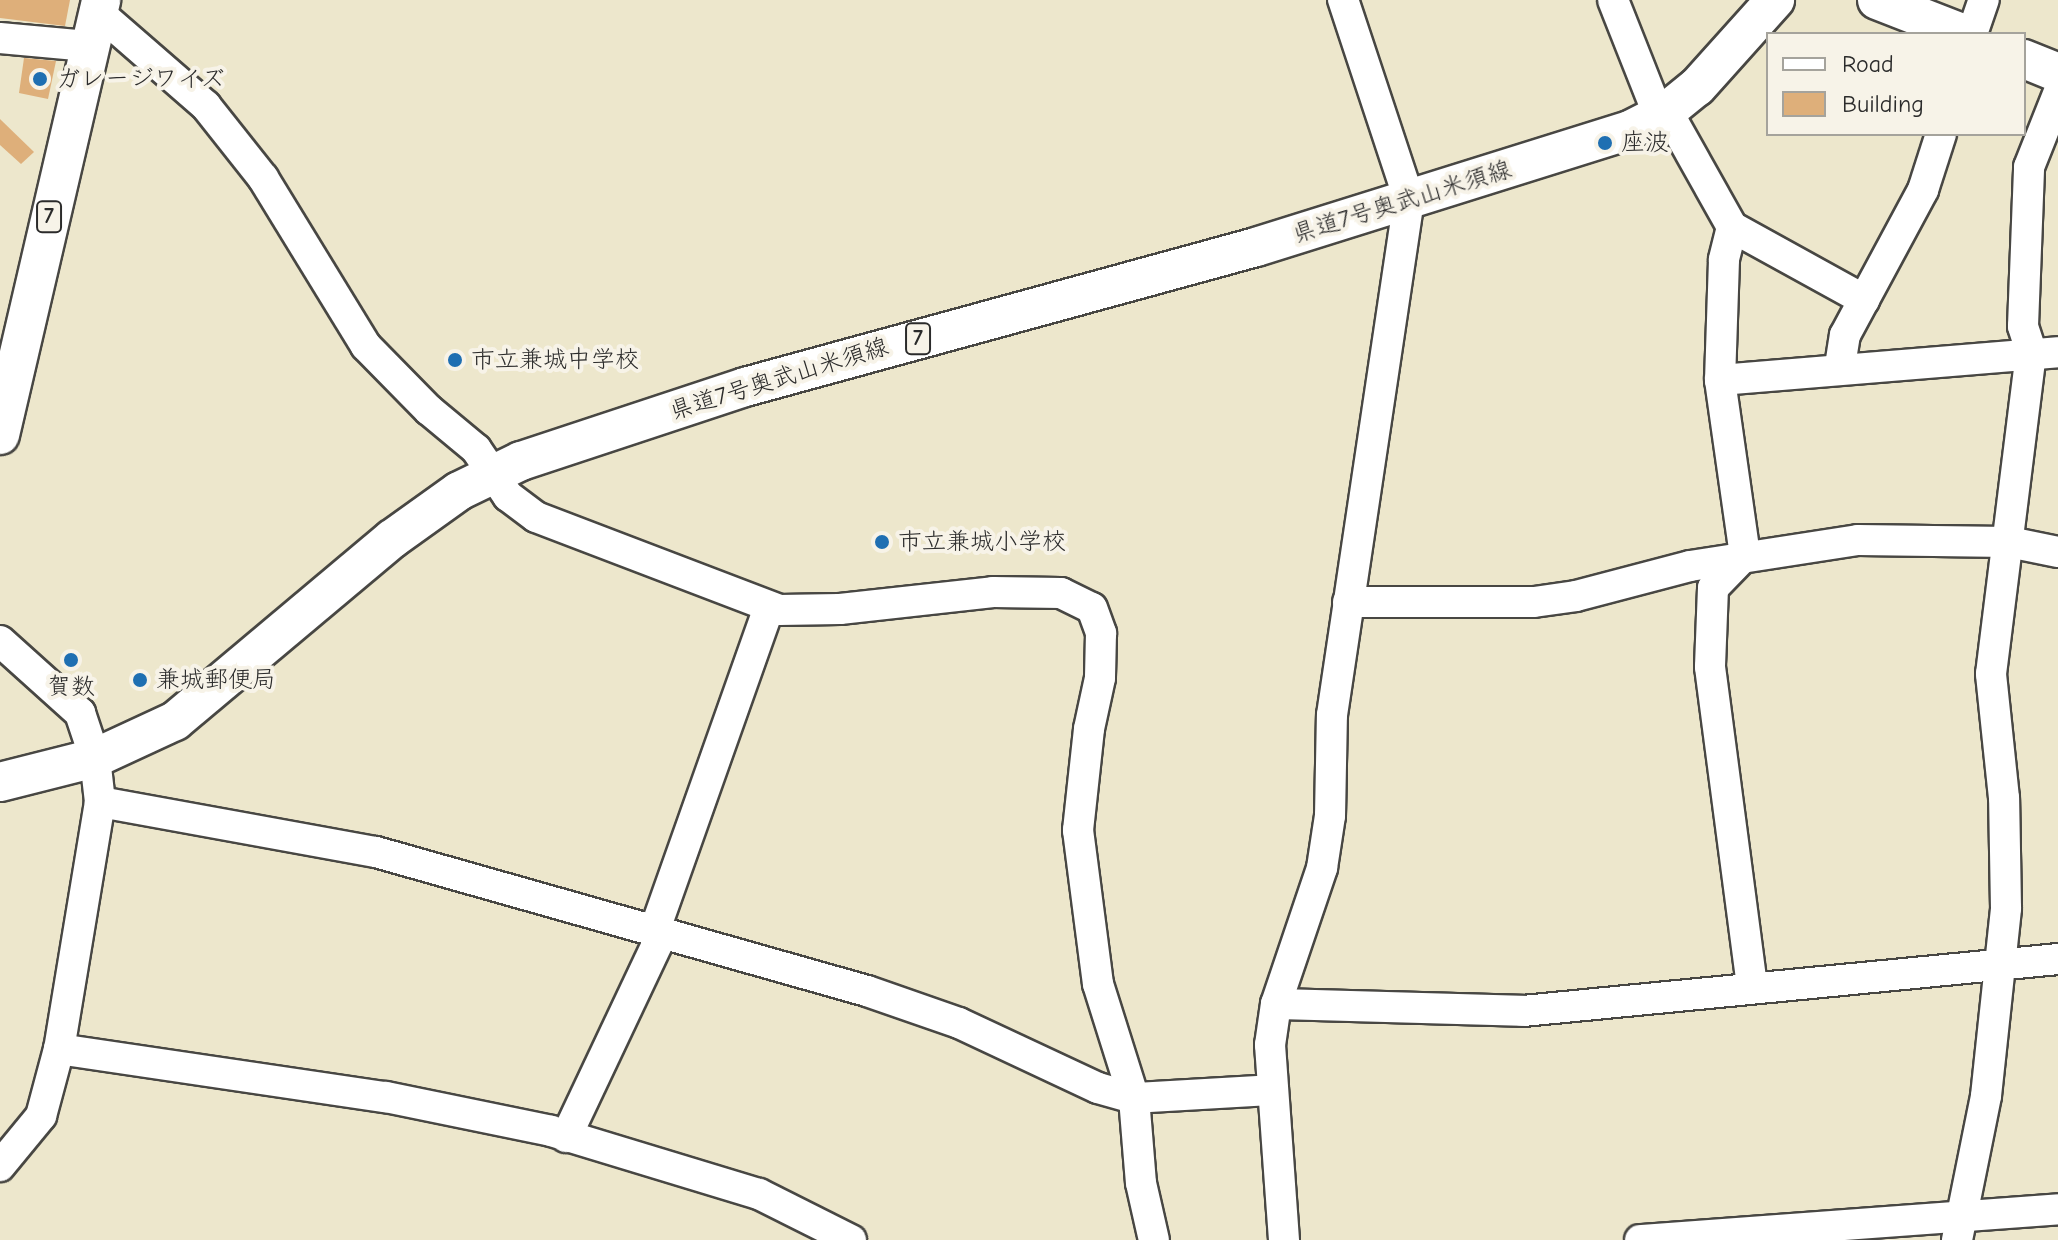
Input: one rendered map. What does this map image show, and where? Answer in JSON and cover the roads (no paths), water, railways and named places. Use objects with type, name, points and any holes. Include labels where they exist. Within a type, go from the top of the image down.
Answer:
[{"type":"main road","name":"県道7号奥武山米須線","points":[[0,782],[95,758],[175,721],[392,539],[495,473],[745,387],[1197,264],[1586,145],[1663,114],[1706,78],[1775,0]]},
{"type":"main road","points":[[1877,0],[1959,32]]},
{"type":"main road","name":"7","points":[[0,435],[7,381],[96,19]]},
{"type":"main road","points":[[2026,60],[2058,73]]},
{"type":"street","points":[[1284,1240],[1270,1045],[1276,1004],[1322,868],[1332,715],[1409,199],[1343,0]]},
{"type":"street","points":[[1613,0],[1663,114],[1732,227],[1864,300]]},
{"type":"street","points":[[1973,32],[1984,0]]},
{"type":"street","points":[[0,38],[96,19],[206,106],[263,178],[366,346],[495,473],[508,496],[536,517],[769,607],[840,609],[993,592],[1061,593],[1092,608],[1101,633],[1100,678],[1078,830],[1098,984],[1134,1098],[1141,1183],[1154,1240]]},
{"type":"street","points":[[2044,351],[2023,326],[2029,167],[2058,94]]},
{"type":"street","points":[[1840,366],[1845,335],[1923,190],[1940,136]]},
{"type":"street","points":[[1732,227],[1724,260],[1720,380],[1745,555]]},
{"type":"street","points":[[1720,380],[1840,366],[2044,351]]},
{"type":"street","points":[[1961,1227],[1986,1096],[2006,908],[2004,798],[1991,674],[2009,542],[2044,351]]},
{"type":"street","points":[[1348,602],[1534,602],[1745,555],[1858,540],[2009,542],[2058,552]]},
{"type":"street","points":[[1745,555],[1713,588],[1710,667],[1752,988]]},
{"type":"street","points":[[566,1137],[658,933],[769,607]]},
{"type":"street","points":[[0,641],[80,713],[95,758],[100,802],[59,1049],[41,1116],[0,1166]]},
{"type":"street","points":[[100,802],[376,852],[867,991],[959,1023],[1098,1088],[1134,1098],[1273,1090]]},
{"type":"street","points":[[1276,1004],[1523,1011],[2058,959]]},
{"type":"street","points":[[59,1049],[386,1097],[566,1137],[759,1194],[851,1240]]},
{"type":"street","points":[[1640,1240],[1961,1227],[2058,1209]]},
{"type":"place","name":"ガレージワイズ","points":[[40,79]]},
{"type":"place","name":"座波","points":[[1605,143]]},
{"type":"place","name":"市立兼城中学校","points":[[455,360]]},
{"type":"place","name":"市立兼城小学校","points":[[882,542]]},
{"type":"place","name":"賀数","points":[[71,660]]},
{"type":"place","name":"兼城郵便局","points":[[140,680]]}]
